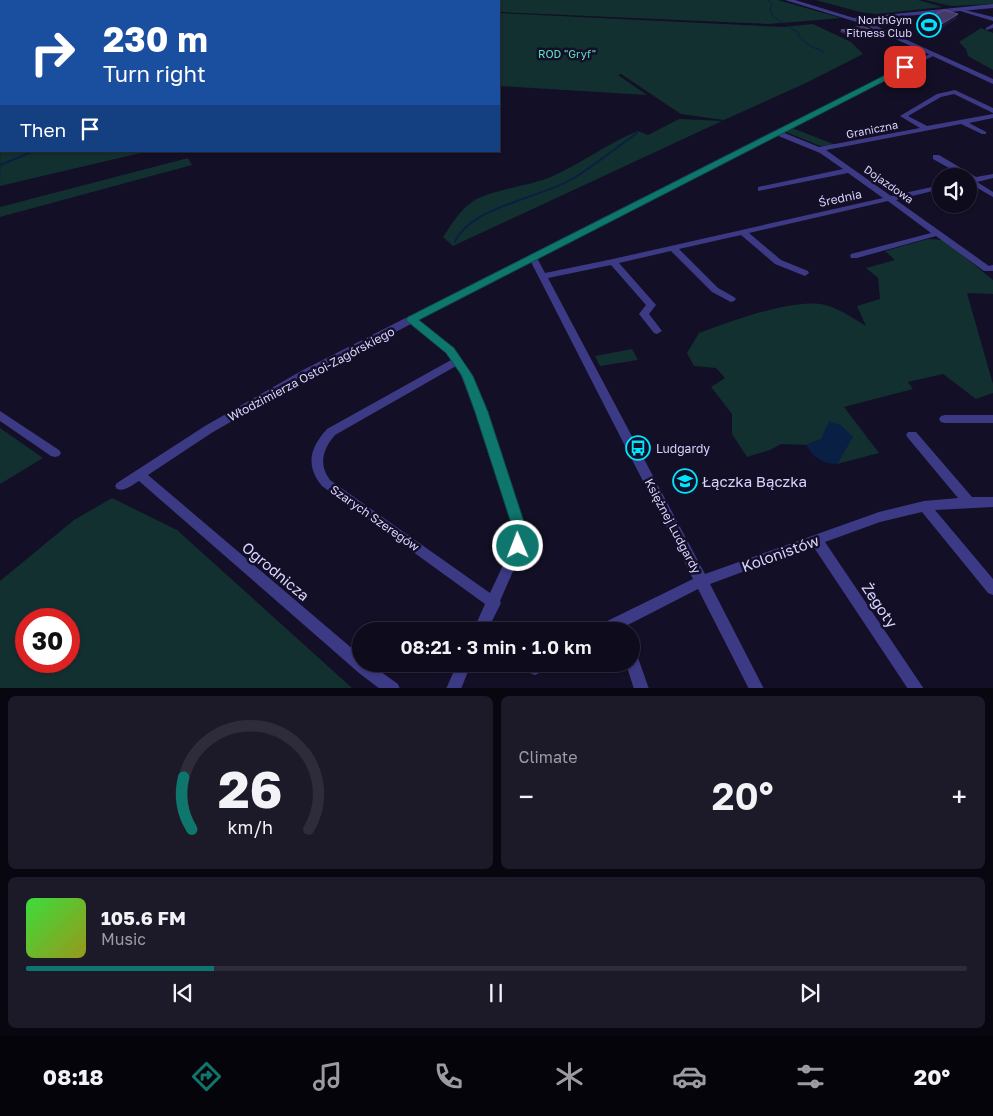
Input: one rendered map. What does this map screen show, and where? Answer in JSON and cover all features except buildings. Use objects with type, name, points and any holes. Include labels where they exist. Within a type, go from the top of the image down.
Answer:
[{"type":"street","points":[[788,0],[856,20],[993,82]]},
{"type":"street","points":[[856,20],[993,6]]},
{"type":"street","points":[[959,9],[993,19]]},
{"type":"street","name":"Włodzimierza Ostoi-Zagórskiego","points":[[121,486],[209,429],[261,399],[776,132],[934,54]]},
{"type":"street","name":"Graniczna","points":[[927,129],[903,116],[939,95],[965,88]]},
{"type":"street","points":[[955,92],[993,111]]},
{"type":"street","name":"Graniczna","points":[[820,150],[993,116]]},
{"type":"street","points":[[962,122],[984,133]]},
{"type":"street","name":"Dojazdowa","points":[[776,132],[820,150],[991,270]]},
{"type":"street","points":[[936,157],[952,168]]},
{"type":"street","name":"Dojazdowa","points":[[761,189],[850,170]]},
{"type":"street","points":[[977,180],[993,176]]},
{"type":"street","points":[[977,185],[993,195]]},
{"type":"street","name":"Średnia","points":[[542,276],[613,262],[932,189]]},
{"type":"street","points":[[743,233],[778,262],[805,273]]},
{"type":"street","points":[[854,256],[939,233]]},
{"type":"street","points":[[673,248],[715,290],[731,299]]},
{"type":"street","name":"Księżnej Ludgardy","points":[[533,258],[758,688]]},
{"type":"street","points":[[613,262],[651,305],[644,314],[657,331]]},
{"type":"street","points":[[412,320],[442,344],[458,360],[467,376],[482,412],[519,531],[514,555],[484,622]]},
{"type":"street","name":"Szarych Szeregów","points":[[458,360],[331,432],[320,447],[316,468],[326,483],[494,603]]},
{"type":"street","points":[[0,415],[55,453]]},
{"type":"street","points":[[945,419],[993,419]]},
{"type":"street","points":[[912,435],[968,502]]},
{"type":"street","name":"Ogrodnicza","points":[[140,475],[364,668],[393,688]]},
{"type":"street","name":"Kolonistów","points":[[628,622],[677,592],[701,581],[879,517],[924,506],[993,502]]},
{"type":"street","points":[[924,506],[993,589]]},
{"type":"street","name":"Żegoty","points":[[816,540],[917,688]]},
{"type":"street","points":[[453,688],[460,672]]},
{"type":"street","points":[[636,672],[642,688]]},
{"type":"green space","points":[[500,0],[778,0],[841,18],[769,24],[500,12]]},
{"type":"green space","points":[[816,0],[918,0],[943,7],[876,14],[860,12]]},
{"type":"green space","points":[[925,0],[993,0],[993,4],[951,6]]},
{"type":"green space","name":"ROD \"Gryf\"","points":[[500,13],[783,27],[813,24],[851,42],[863,54],[806,83],[724,120],[681,114],[621,74],[618,75],[647,95],[500,86]]},
{"type":"green space","points":[[981,28],[993,33],[993,70],[968,56],[966,49],[959,42]]},
{"type":"green space","points":[[679,119],[722,121],[453,246],[443,237],[463,209],[479,198],[553,176],[638,131],[648,135]]},
{"type":"green space","points":[[792,128],[836,145],[820,146],[786,132]]},
{"type":"green space","points":[[0,152],[145,152],[0,186]]},
{"type":"green space","points":[[188,158],[192,165],[0,217],[0,207]]},
{"type":"green space","points":[[928,239],[944,240],[993,280],[993,294],[967,293],[993,384],[993,393],[976,399],[943,374],[908,382],[913,389],[844,407],[879,453],[837,464],[853,436],[821,439],[806,445],[781,444],[770,450],[747,457],[732,434],[732,414],[711,387],[725,378],[716,368],[694,366],[687,353],[699,333],[780,307],[812,303],[836,309],[866,326],[857,306],[880,299],[878,278],[866,268],[895,260],[885,251]]},
{"type":"green space","points":[[632,349],[638,360],[600,366],[595,356]]},
{"type":"green space","points":[[0,428],[43,458],[0,484]]},
{"type":"green space","points":[[112,498],[177,530],[352,688],[0,688],[0,581],[74,520]]},
{"type":"water","points":[[829,421],[841,425],[853,437],[837,464],[827,463],[819,459],[806,445],[821,439]]},
{"type":"waterway","points":[[768,0],[772,4],[770,10],[774,17],[783,23]]},
{"type":"waterway","points":[[788,26],[799,33],[798,36],[812,47],[823,51],[823,53]]},
{"type":"waterway","points":[[455,242],[463,230],[491,211],[574,178],[637,133]]},
{"type":"waterway","points":[[0,165],[32,152]]},
{"type":"place","name":"NorthGym Fitness Club","points":[[929,25]]},
{"type":"place","name":"Ludgardy","points":[[638,448]]},
{"type":"place","name":"Łączka Bączka","points":[[685,481]]},
{"type":"route","points":[[518,546],[518,523],[482,412],[467,376],[458,360],[450,351],[412,320],[905,67]]}]
